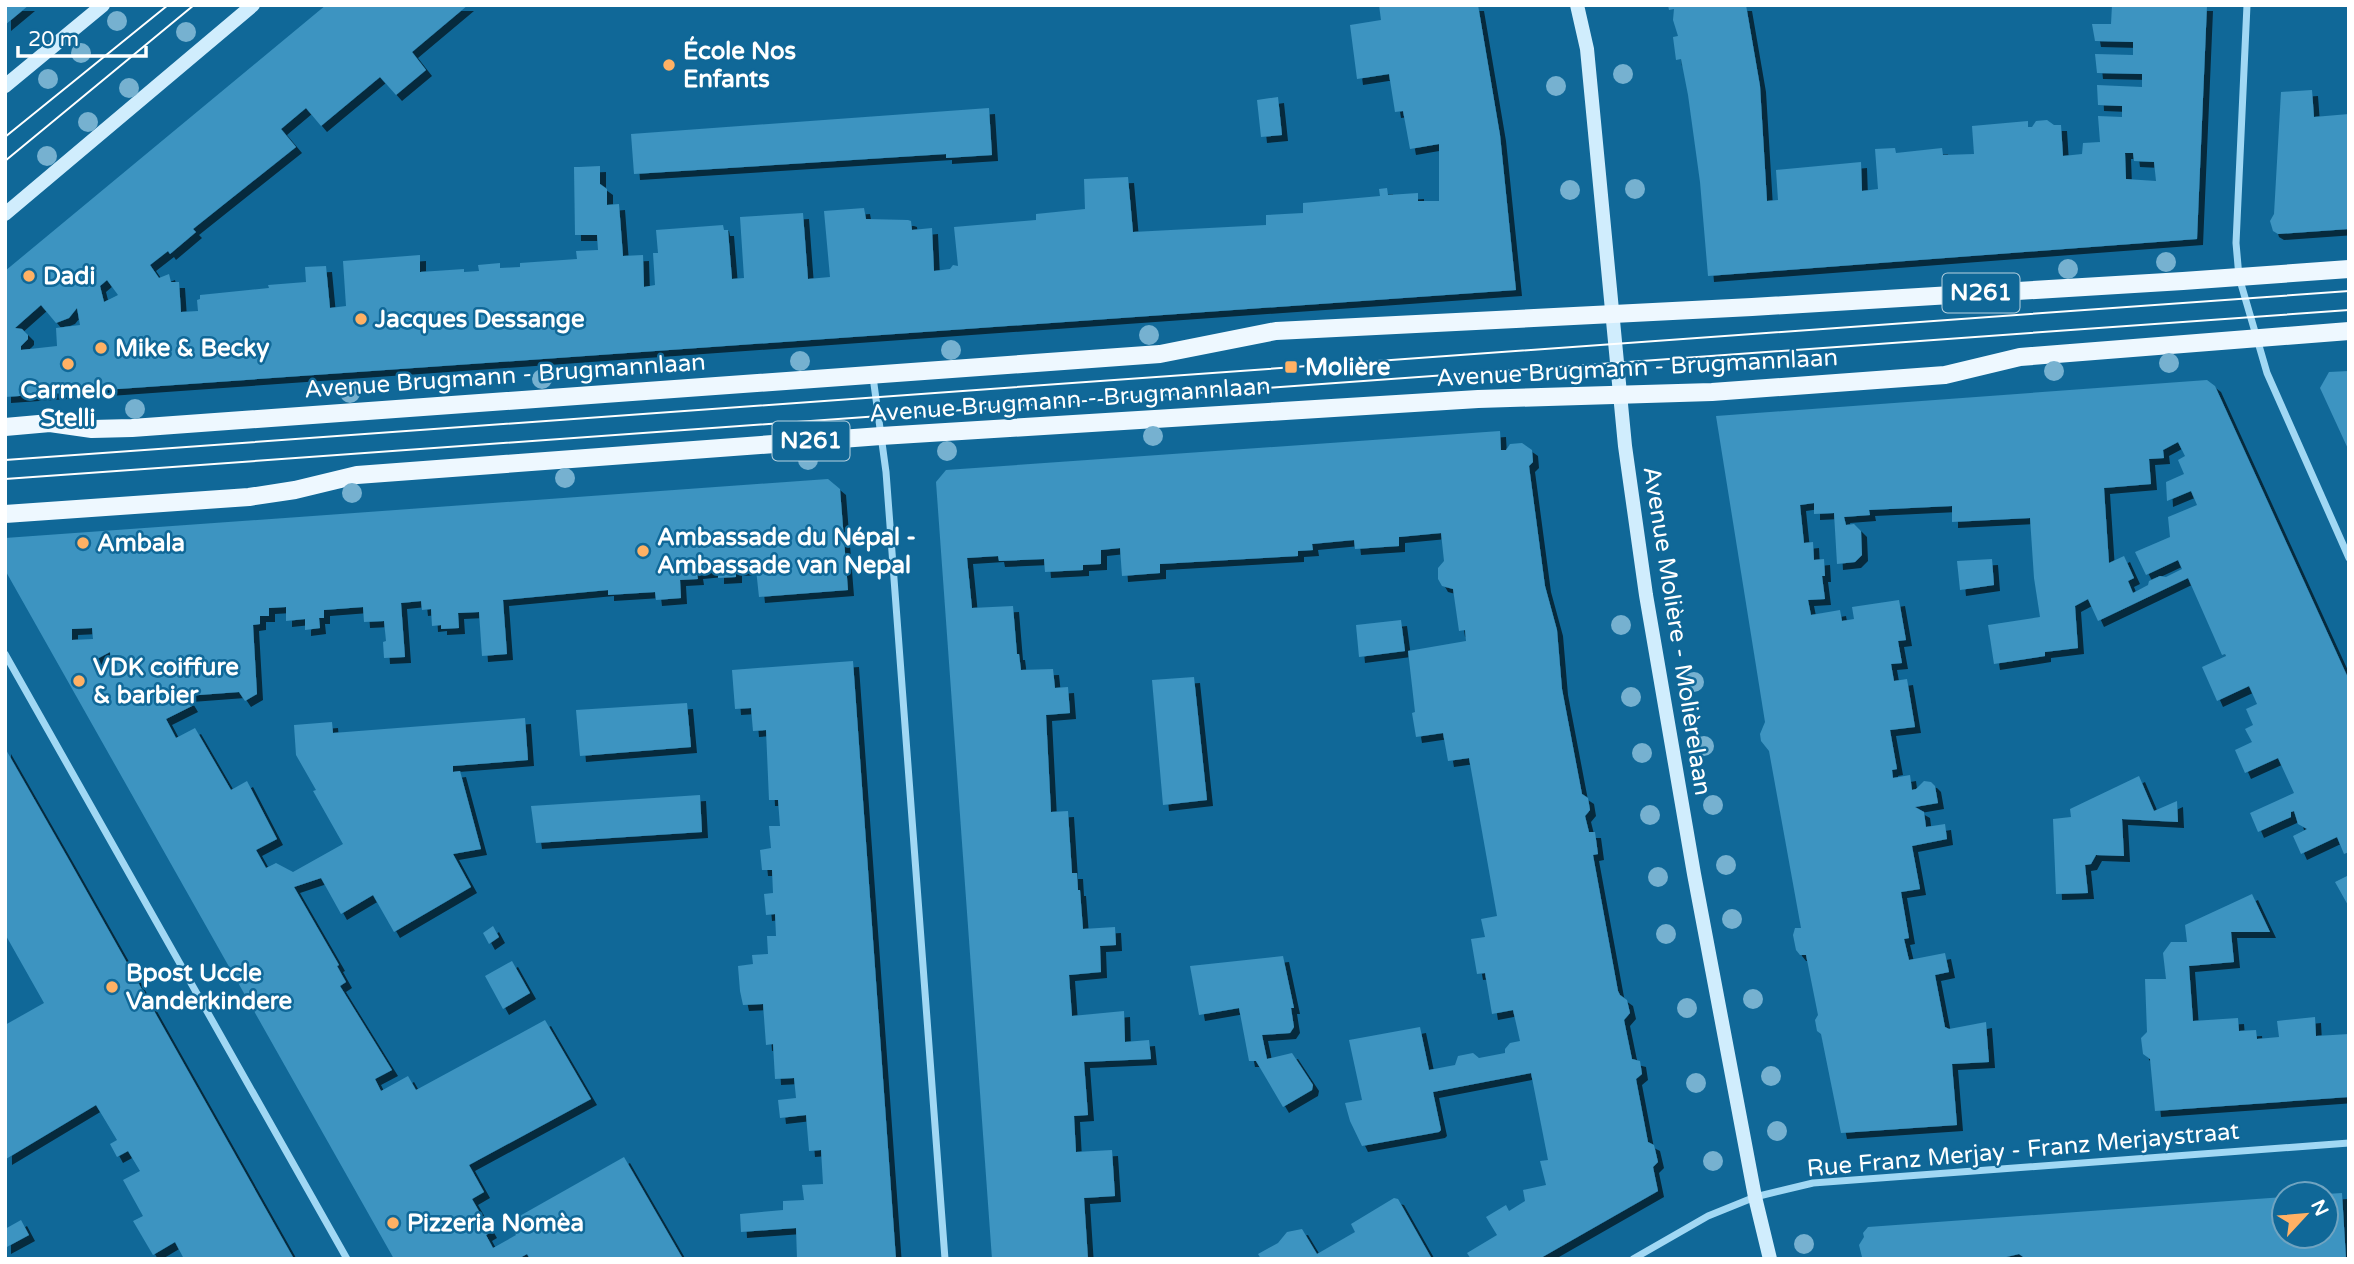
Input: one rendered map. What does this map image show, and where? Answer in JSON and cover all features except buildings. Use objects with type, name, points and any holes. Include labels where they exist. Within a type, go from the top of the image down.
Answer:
[{"type":"main road","name":"Avenue Brugmann - Brugmannlaan","points":[[5,427],[50,423],[92,429],[132,428],[1160,354],[1276,331],[1612,314],[2349,269]]},
{"type":"main road","name":"Avenue Brugmann - Brugmannlaan","points":[[5,514],[249,497],[295,490],[357,475],[881,436],[1478,399],[1712,391],[1945,375],[2020,357],[2349,331]]},
{"type":"street","points":[[5,86],[103,5]]},
{"type":"street","points":[[5,214],[253,5]]},
{"type":"street","name":"Avenue Molière - Molièrelaan","points":[[1577,5],[1587,49],[1630,485],[1667,729],[1755,1197],[1770,1259]]},
{"type":"street","points":[[2247,5],[2236,243],[2239,277],[2267,373],[2349,558]]},
{"type":"street","points":[[873,374],[886,472],[945,1259]]},
{"type":"street","points":[[5,654],[347,1259]]},
{"type":"street","name":"Rue Franz Merjay - Franz Merjaystraat","points":[[1633,1259],[1708,1216],[1755,1197],[1813,1183],[2349,1143]]},
{"type":"tram line","points":[[5,137],[168,5]]},
{"type":"tram line","points":[[5,161],[194,5]]},
{"type":"tram line","points":[[5,460],[2349,291]]},
{"type":"tram line","points":[[5,479],[2349,310]]},
{"type":"place","name":"École Nos Enfants","points":[[669,65]]},
{"type":"place","name":"Dadi","points":[[29,276]]},
{"type":"place","name":"Jacques Dessange","points":[[361,319]]},
{"type":"place","name":"Mike & Becky","points":[[101,348]]},
{"type":"place","name":"Carmelo Stelli","points":[[68,364]]},
{"type":"place","name":"Molière","points":[[1291,367]]},
{"type":"place","name":"Ambala","points":[[83,543]]},
{"type":"place","name":"Ambassade du Népal - Ambassade van Nepal","points":[[643,551]]},
{"type":"place","name":"VDK coiffure & barbier","points":[[79,681]]},
{"type":"place","name":"Bpost Uccle Vanderkindere","points":[[112,987]]},
{"type":"place","name":"Pizzeria Nomèa","points":[[393,1223]]}]
